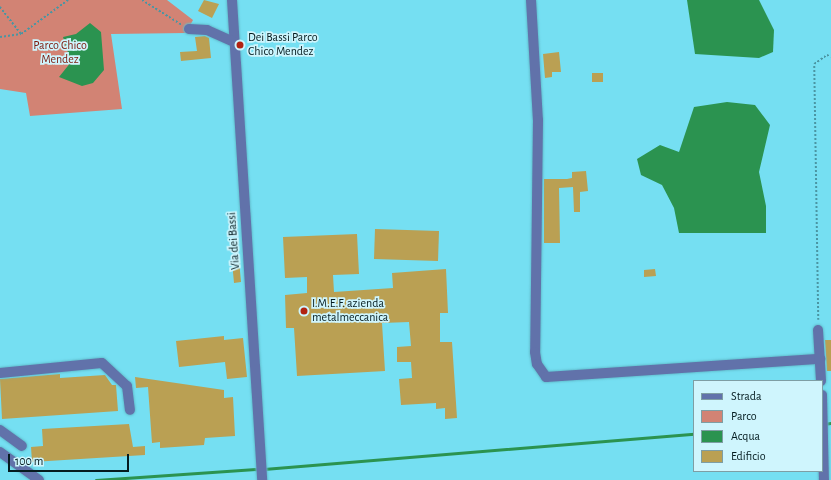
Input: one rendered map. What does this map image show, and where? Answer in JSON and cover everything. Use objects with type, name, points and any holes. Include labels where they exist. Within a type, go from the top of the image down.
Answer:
[{"type":"street","name":"Via dei Bassi","points":[[232,0],[262,480]]},
{"type":"street","points":[[531,0],[538,120],[535,352],[537,364],[546,377],[820,359]]},
{"type":"street","points":[[189,30],[207,30],[234,42]]},
{"type":"street","points":[[818,330],[821,380]]},
{"type":"street","points":[[0,373],[102,363],[127,386],[130,410]]},
{"type":"street","points":[[823,409],[824,480]]},
{"type":"street","points":[[0,430],[22,446]]},
{"type":"street","points":[[0,452],[39,480]]},
{"type":"path","points":[[0,37],[21,34],[63,1],[68,0]]},
{"type":"path","points":[[142,0],[189,30]]},
{"type":"path","points":[[0,7],[21,34]]},
{"type":"path","points":[[818,330],[814,64],[827,56],[831,57]]},
{"type":"green space","name":"Parco Chico Mendez","points":[[0,0],[167,0],[193,20],[186,33],[111,34],[122,109],[30,116],[26,93],[0,89]]},
{"type":"water","points":[[687,0],[759,0],[774,30],[773,52],[759,58],[695,54]]},
{"type":"water","points":[[90,23],[101,32],[104,70],[93,83],[82,86],[59,77],[71,62],[63,37],[76,34]]},
{"type":"water","points":[[727,102],[755,105],[770,125],[759,172],[766,206],[766,233],[679,233],[674,208],[662,185],[641,175],[637,159],[660,145],[679,152],[694,107]]},
{"type":"building","points":[[204,0],[219,4],[212,18],[198,11]]},
{"type":"building","points":[[205,36],[209,38],[211,58],[181,61],[180,52],[197,51],[195,37]]},
{"type":"building","points":[[559,52],[561,72],[552,72],[552,77],[545,78],[543,54]]},
{"type":"building","points":[[592,73],[603,73],[603,82],[592,82]]},
{"type":"building","points":[[586,171],[588,191],[580,192],[580,212],[574,212],[573,187],[559,188],[560,243],[544,243],[544,179],[567,179],[572,178],[572,172]]},
{"type":"building","points":[[375,229],[439,231],[438,261],[374,259]]},
{"type":"building","points":[[357,234],[359,274],[333,275],[334,292],[393,288],[392,273],[446,269],[448,313],[440,313],[440,342],[452,342],[457,418],[445,419],[445,408],[436,409],[436,403],[401,405],[399,379],[412,378],[411,362],[397,362],[397,347],[411,346],[409,322],[382,323],[385,371],[297,376],[294,328],[286,328],[285,295],[307,293],[307,277],[285,278],[283,237]]},
{"type":"building","points":[[239,260],[241,282],[234,283],[232,261]]},
{"type":"building","points":[[655,269],[656,276],[644,277],[644,270]]},
{"type":"building","points":[[224,336],[224,340],[243,338],[247,377],[227,379],[225,362],[179,367],[176,341]]},
{"type":"building","points":[[825,340],[831,340],[831,371],[827,371]]},
{"type":"building","points":[[60,374],[60,378],[105,375],[112,385],[116,385],[118,411],[2,419],[0,379]]},
{"type":"building","points":[[135,377],[224,390],[224,398],[233,397],[235,436],[205,438],[204,445],[160,448],[160,442],[152,443],[148,387],[136,388]]},
{"type":"building","points":[[129,424],[133,447],[145,446],[145,455],[32,462],[31,447],[43,446],[42,429]]},
{"type":"waterway","points":[[824,424],[831,423]]},
{"type":"waterway","points":[[264,469],[693,434]]},
{"type":"waterway","points":[[96,480],[259,469]]},
{"type":"place","name":"Dei Bassi Parco Chico Mendez","points":[[240,45]]},
{"type":"place","name":"I.M.E.F. azienda metalmeccanica","points":[[304,311]]}]
